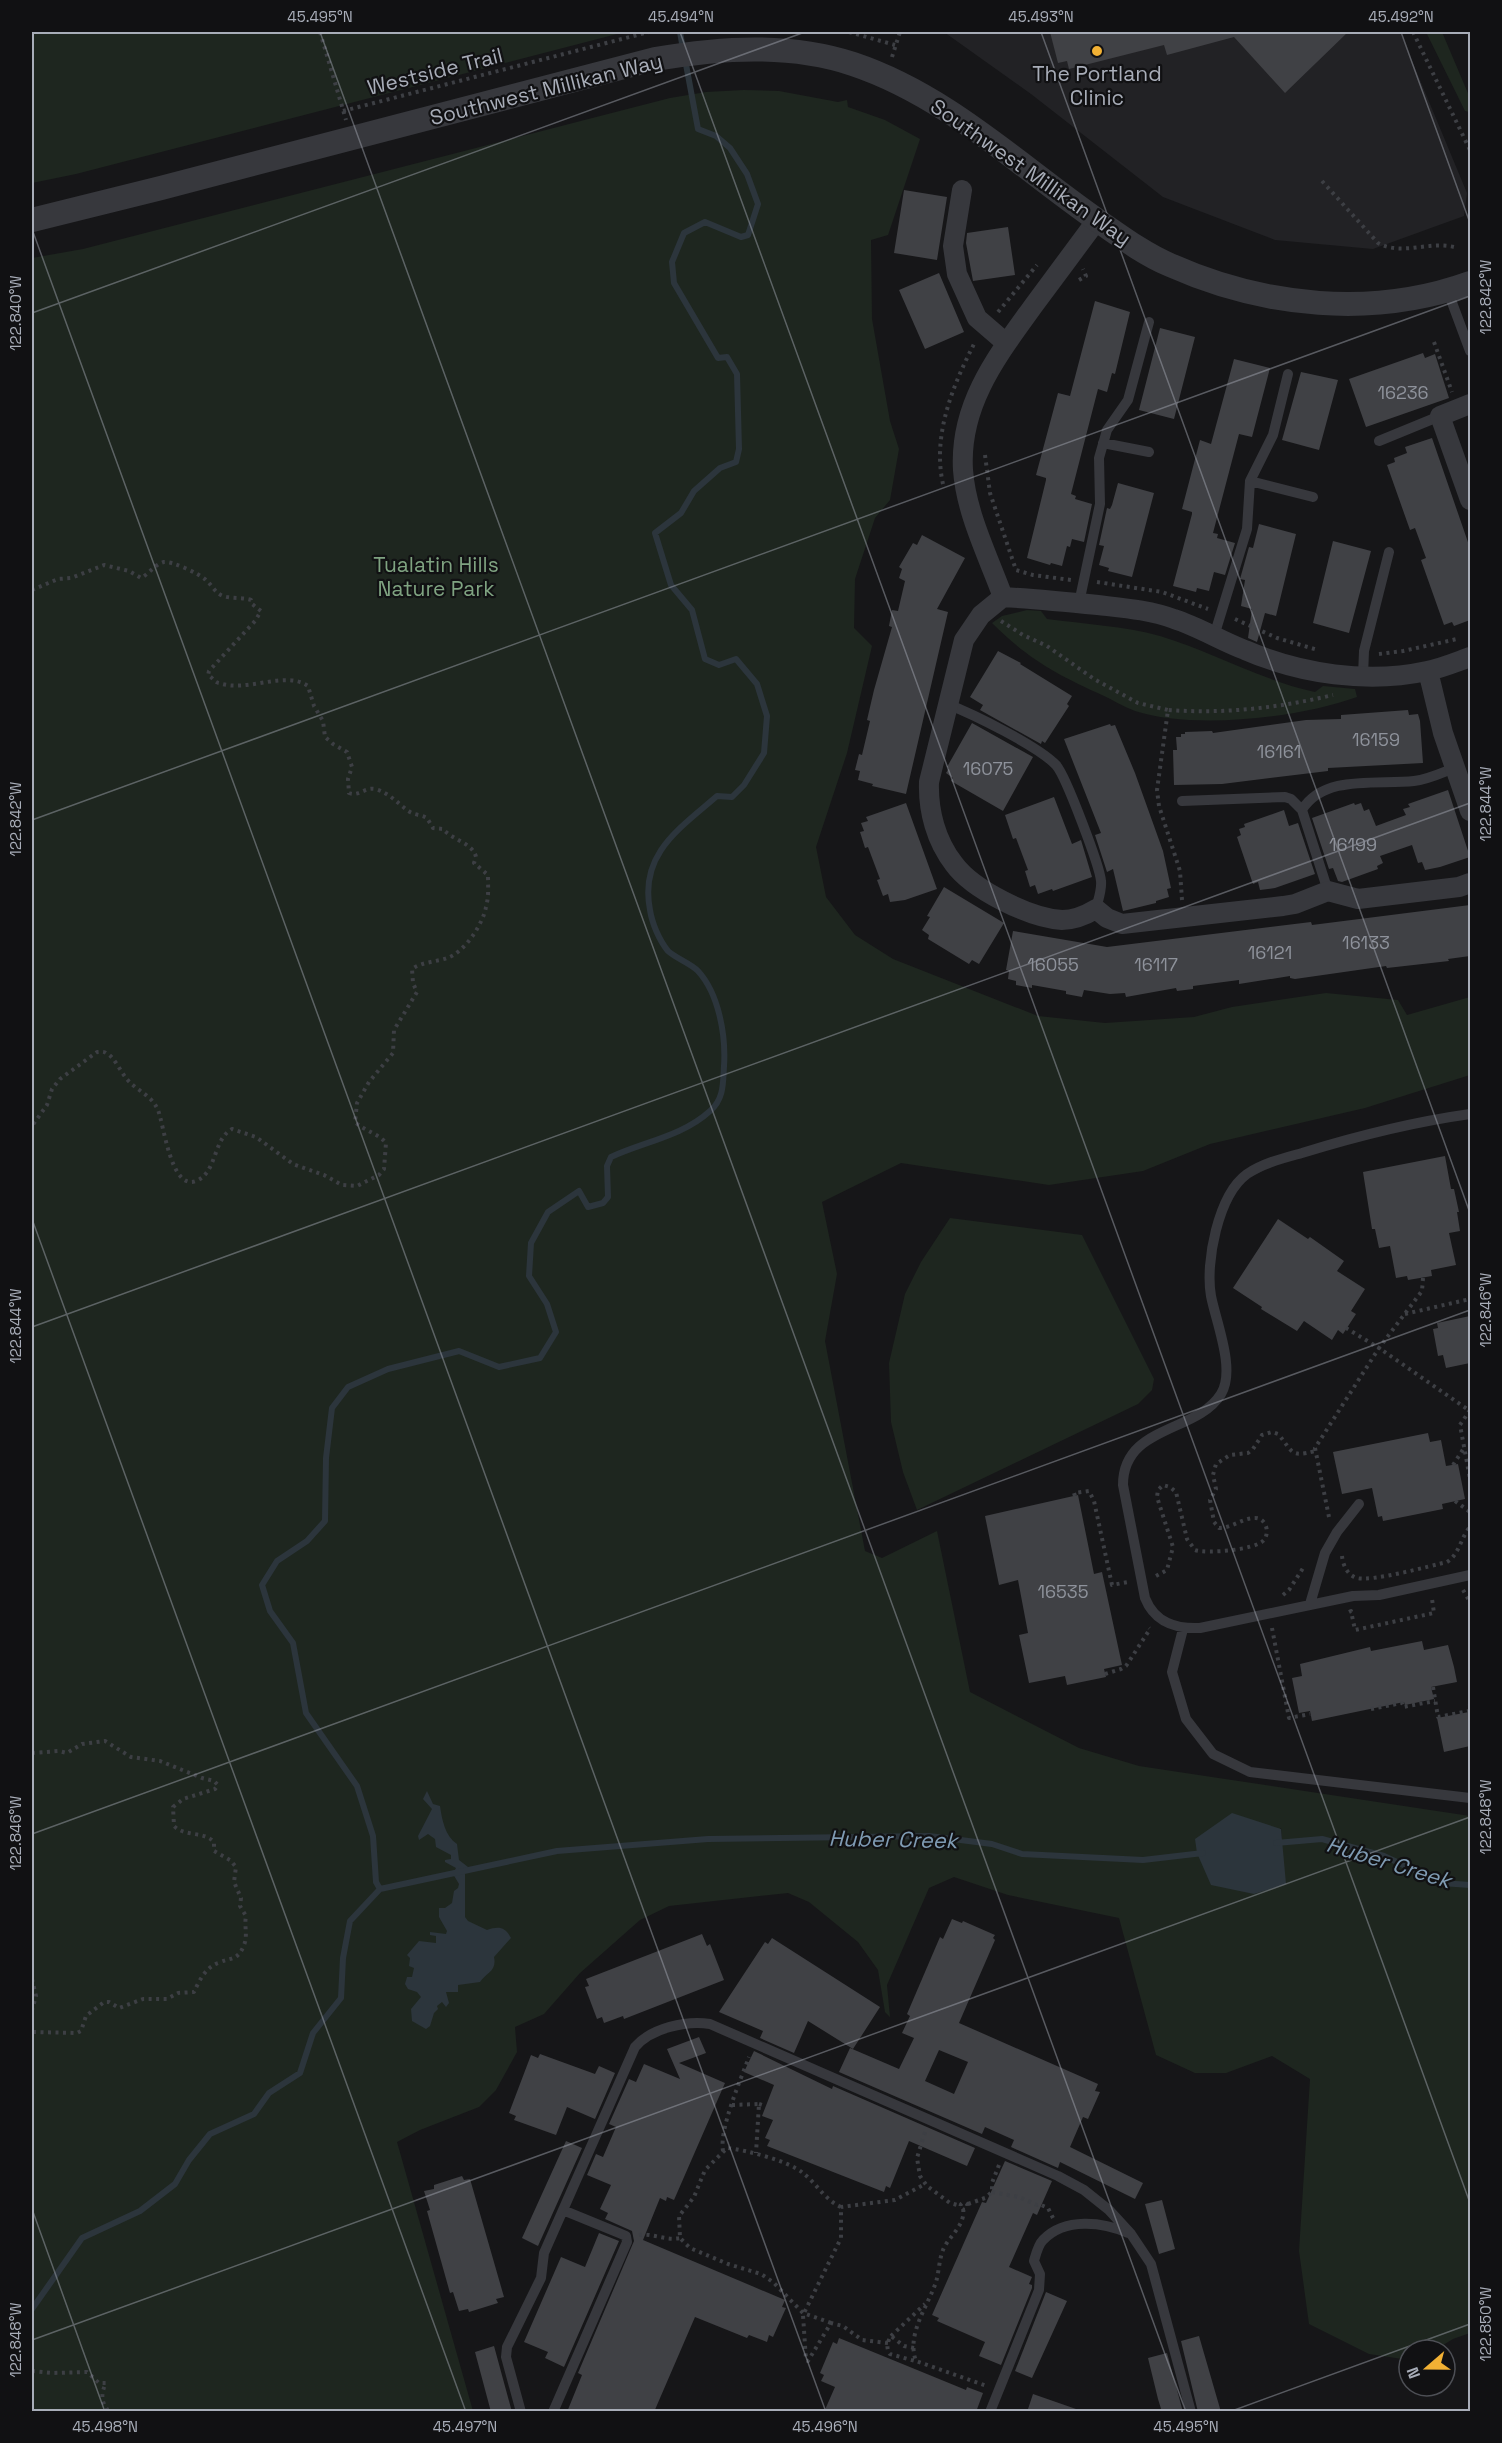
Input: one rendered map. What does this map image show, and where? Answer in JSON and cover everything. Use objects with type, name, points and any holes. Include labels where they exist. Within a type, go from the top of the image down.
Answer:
[{"type":"street","name":"Southwest Millikan Way","points":[[32,220],[173,186],[630,66],[675,56],[742,49],[777,50],[832,58],[885,77],[946,109],[1096,220],[1169,264],[1221,286],[1279,299],[1334,305],[1399,300],[1470,283]]},
{"type":"street","points":[[962,190],[954,240],[954,264],[972,309],[986,328],[1006,343]]},
{"type":"street","points":[[1003,597],[970,505],[963,469],[971,409],[985,375],[1006,343],[1096,220]]},
{"type":"street","points":[[1468,405],[1440,416],[1464,462],[1470,500]]},
{"type":"street","points":[[1470,657],[1428,671],[1386,676],[1316,672],[1245,650],[1174,618],[1156,613],[1078,603],[1003,597],[981,615],[964,640],[929,782],[928,800],[934,825],[954,865],[976,884],[1018,908],[1062,920],[1084,916],[1096,909],[1107,918],[1122,924],[1184,919],[1295,904],[1328,891],[1358,899],[1459,887],[1470,883]]},
{"type":"street","points":[[1428,671],[1454,768],[1470,811]]},
{"type":"lane","points":[[1447,289],[1470,351]]},
{"type":"lane","points":[[1078,603],[1100,504],[1098,466],[1103,443],[1107,430],[1128,400],[1149,322]]},
{"type":"lane","points":[[1214,636],[1247,529],[1250,481],[1273,435],[1288,374]]},
{"type":"lane","points":[[1379,441],[1440,416]]},
{"type":"lane","points":[[1103,443],[1149,452]]},
{"type":"lane","points":[[1250,481],[1313,497]]},
{"type":"lane","points":[[1363,676],[1364,655],[1389,552]]},
{"type":"lane","points":[[947,704],[972,714],[1047,757],[1060,770],[1069,789],[1101,881],[1096,909]]},
{"type":"lane","points":[[1302,810],[1312,796],[1326,788],[1423,780],[1454,768]]},
{"type":"lane","points":[[1182,801],[1285,797],[1291,799],[1302,810],[1328,891]]},
{"type":"lane","points":[[1470,1114],[1399,1127],[1298,1154],[1260,1167],[1246,1174],[1235,1185],[1224,1204],[1210,1265],[1211,1297],[1226,1367],[1221,1394],[1203,1410],[1148,1440],[1131,1455],[1123,1469],[1123,1485],[1141,1580],[1150,1609],[1160,1620],[1183,1629],[1200,1628],[1310,1604],[1379,1594],[1470,1575]]},
{"type":"lane","points":[[1310,1604],[1325,1553],[1337,1532],[1359,1504]]},
{"type":"lane","points":[[1183,1629],[1172,1672],[1186,1719],[1213,1754],[1250,1772],[1470,1798]]},
{"type":"lane","points":[[521,2412],[506,2357],[507,2348],[541,2278],[544,2253],[635,2047],[649,2036],[696,2021],[710,2024],[932,2120],[1084,2190],[1109,2210],[1131,2234],[1151,2264],[1191,2412]]},
{"type":"lane","points":[[553,2412],[626,2247],[626,2236],[563,2210]]},
{"type":"lane","points":[[990,2412],[1039,2290],[1040,2274],[1034,2261],[1042,2241],[1060,2230],[1088,2223],[1109,2225],[1131,2234]]},
{"type":"path","name":"Westside Trail","points":[[320,32],[343,111],[649,32]]},
{"type":"path","points":[[849,32],[895,45],[900,32]]},
{"type":"path","points":[[1413,32],[1470,150]]},
{"type":"path","points":[[1322,181],[1378,243],[1388,249],[1442,244],[1454,247]]},
{"type":"path","points":[[1070,257],[1085,270],[1086,276],[1075,282]]},
{"type":"path","points":[[986,328],[1042,258]]},
{"type":"path","points":[[1434,342],[1455,400],[1463,397],[1468,405]]},
{"type":"path","points":[[985,452],[990,493],[1017,570],[1033,575],[1162,592],[1184,598],[1278,638],[1326,651]]},
{"type":"path","points":[[32,590],[58,579],[71,578],[104,565],[129,571],[141,578],[158,564],[166,562],[178,564],[186,571],[199,574],[216,592],[225,596],[251,600],[252,604],[261,611],[255,621],[208,671],[208,675],[218,683],[239,686],[289,680],[302,682],[308,686],[314,706],[323,721],[325,736],[347,752],[351,763],[349,793],[357,794],[371,789],[392,796],[396,803],[410,812],[428,818],[433,828],[443,829],[449,836],[470,847],[476,857],[474,863],[488,875],[489,890],[487,907],[476,932],[465,946],[447,959],[440,958],[412,969],[412,983],[417,992],[394,1030],[393,1053],[369,1082],[357,1103],[355,1122],[365,1131],[382,1137],[386,1143],[384,1169],[379,1175],[357,1186],[342,1185],[324,1175],[293,1164],[256,1137],[232,1129],[225,1134],[206,1173],[194,1182],[186,1182],[179,1176],[162,1134],[158,1111],[150,1096],[127,1081],[110,1055],[103,1052],[97,1052],[60,1079],[52,1089],[47,1105],[32,1126]]},
{"type":"path","points":[[1364,655],[1403,651],[1462,638]]},
{"type":"path","points":[[1184,919],[1180,871],[1159,806],[1157,790],[1168,710],[1234,712],[1304,702],[1337,694]]},
{"type":"path","points":[[1330,1522],[1315,1451],[1316,1443],[1379,1348],[1422,1291],[1423,1278]]},
{"type":"path","points":[[1405,1314],[1470,1299]]},
{"type":"path","points":[[1347,1328],[1470,1411],[1460,1425],[1470,1479]]},
{"type":"path","points":[[1075,1496],[1074,1493],[1089,1491],[1092,1496],[1112,1585],[1141,1580],[1167,1570],[1173,1547],[1156,1497],[1163,1485],[1176,1492],[1187,1539],[1195,1550],[1208,1552],[1254,1546],[1264,1540],[1267,1532],[1266,1524],[1262,1520],[1255,1518],[1227,1528],[1219,1528],[1214,1522],[1210,1500],[1216,1489],[1213,1475],[1216,1464],[1230,1455],[1248,1453],[1262,1435],[1272,1432],[1278,1434],[1290,1451],[1295,1454],[1315,1451]]},
{"type":"path","points":[[1453,1465],[1464,1448]]},
{"type":"path","points":[[1455,1501],[1470,1512]]},
{"type":"path","points":[[1341,1550],[1344,1566],[1350,1574],[1365,1579],[1447,1562],[1455,1556],[1462,1538],[1470,1527]]},
{"type":"path","points":[[1282,1596],[1289,1590],[1306,1563]]},
{"type":"path","points":[[1156,1576],[1158,1586]]},
{"type":"path","points":[[1127,1582],[1129,1591]]},
{"type":"path","points":[[1455,1591],[1464,1595]]},
{"type":"path","points":[[1340,1614],[1351,1611],[1355,1630],[1434,1613],[1432,1595]]},
{"type":"path","points":[[1469,1600],[1470,1606]]},
{"type":"path","points":[[1142,1622],[1169,1640],[1180,1643]]},
{"type":"path","points":[[1261,1630],[1284,1625]]},
{"type":"path","points":[[1272,1628],[1289,1718],[1310,1714]]},
{"type":"path","points":[[1105,1674],[1121,1670],[1126,1666],[1150,1629]]},
{"type":"path","points":[[1433,1687],[1438,1717],[1469,1711],[1470,1704]]},
{"type":"path","points":[[1371,1708],[1402,1702],[1403,1707],[1436,1701]]},
{"type":"path","points":[[32,1753],[59,1751],[66,1753],[82,1744],[105,1741],[131,1757],[160,1761],[214,1781],[218,1785],[215,1789],[183,1799],[173,1807],[174,1826],[182,1831],[210,1837],[214,1842],[214,1851],[231,1860],[236,1867],[234,1882],[241,1898],[240,1906],[246,1917],[244,1925],[246,1940],[233,1960],[215,1964],[202,1977],[194,1992],[178,1993],[167,1999],[142,1999],[122,2008],[104,2001],[86,2016],[81,2031],[77,2033],[34,2032],[32,2029]]},
{"type":"path","points":[[32,1970],[36,1996],[32,2010]]},
{"type":"path","points":[[723,2151],[724,2129],[754,2043]]},
{"type":"path","points":[[732,2105],[759,2104],[765,2106]]},
{"type":"path","points":[[756,2153],[759,2104]]},
{"type":"path","points":[[932,2120],[919,2147],[917,2157],[920,2176],[925,2184],[950,2203],[967,2209],[968,2205],[986,2198],[992,2192],[992,2183],[1004,2152]]},
{"type":"path","points":[[888,2343],[862,2340],[843,2326],[804,2313],[773,2282],[761,2274],[728,2265],[690,2248],[680,2238],[679,2216],[694,2197],[705,2170],[727,2148],[756,2153],[800,2170],[826,2197],[841,2207],[895,2200],[925,2184]]},
{"type":"path","points":[[992,2192],[1019,2197],[1048,2208],[1060,2230]]},
{"type":"path","points":[[831,2323],[808,2361],[806,2360],[804,2313],[841,2238],[841,2207]]},
{"type":"path","points":[[916,2361],[914,2348],[919,2321],[935,2283],[943,2248],[956,2231],[964,2214],[962,2208]]},
{"type":"path","points":[[626,2236],[648,2234],[673,2239],[680,2238]]},
{"type":"path","points":[[926,2303],[891,2336],[888,2343],[890,2354],[999,2390]]},
{"type":"path","points":[[891,2336],[904,2346],[914,2348]]},
{"type":"path","points":[[32,2371],[87,2372],[99,2383],[106,2383],[102,2396],[106,2412]]},
{"type":"shaded area","points":[[944,32],[1400,32],[1467,193],[1464,216],[1373,249],[1275,240],[1163,197],[1031,94]]},
{"type":"shaded area","points":[[427,1791],[433,1804],[440,1806],[447,1832],[457,1844],[459,1860],[468,1867],[465,1873],[465,1917],[468,1921],[487,1930],[498,1928],[504,1930],[511,1938],[494,1957],[493,1968],[480,1982],[458,1985],[458,1992],[446,1992],[449,2003],[446,2007],[442,2002],[437,2006],[438,2009],[434,2013],[430,2026],[426,2029],[412,2021],[411,2009],[421,1997],[417,1992],[408,1989],[405,1984],[407,1977],[412,1977],[414,1968],[409,1966],[410,1958],[407,1955],[419,1941],[436,1943],[436,1936],[430,1935],[430,1932],[446,1934],[447,1931],[439,1917],[439,1908],[445,1908],[452,1903],[454,1891],[459,1884],[453,1874],[456,1868],[445,1862],[451,1859],[451,1855],[436,1847],[435,1839],[428,1834],[419,1840],[418,1836],[432,1809],[423,1799]]},
{"type":"shaded area","points":[[1232,1813],[1281,1829],[1286,1884],[1254,1894],[1211,1885],[1197,1853],[1195,1839]]},
{"type":"green space","points":[[32,32],[618,32],[76,174],[32,183]]},
{"type":"green space","points":[[1426,32],[1442,32],[1470,98],[1470,112],[1465,111]]},
{"type":"green space","name":"Tualatin Hills Nature Park","points":[[744,90],[779,91],[838,102],[847,100],[848,107],[885,120],[920,139],[888,235],[871,240],[872,319],[890,421],[899,449],[890,500],[875,518],[855,579],[854,628],[872,646],[847,753],[816,847],[826,897],[855,935],[893,959],[1038,1016],[1105,1023],[1194,1017],[1232,1007],[1326,993],[1398,1000],[1407,1015],[1470,997],[1470,1075],[1365,1108],[1210,1144],[1143,1171],[1049,1185],[901,1163],[822,1202],[837,1274],[825,1341],[865,1551],[882,1558],[937,1531],[970,1692],[1079,1748],[1139,1766],[1470,1816],[1470,2333],[1456,2338],[1397,2338],[1397,2358],[1369,2354],[1309,2324],[1299,2251],[1310,2079],[1272,2056],[1226,2073],[1195,2073],[1156,2055],[1119,1918],[1008,1895],[954,1877],[929,1888],[887,1985],[890,2017],[885,2012],[878,1970],[858,1942],[809,1902],[788,1893],[669,1906],[640,1920],[580,1973],[544,2014],[515,2027],[517,2052],[496,2090],[479,2107],[420,2130],[397,2142],[473,2411],[32,2411],[32,258],[83,249],[670,98],[706,92]],"holes":[[[1281,1828],[1282,1842],[1211,1885]]]},
{"type":"green space","points":[[1027,610],[1041,611],[1047,619],[1160,636],[1295,687],[1315,692],[1323,686],[1355,689],[1357,697],[1306,711],[1246,719],[1186,720],[1135,711],[1043,665],[992,623],[1002,616]]},
{"type":"green space","points":[[950,1218],[1082,1235],[1154,1379],[1152,1390],[1138,1404],[917,1510],[903,1472],[891,1422],[889,1363],[905,1294],[921,1262]]},
{"type":"building","points":[[1050,32],[1348,32],[1285,93],[1234,37],[1167,55],[1164,45],[1069,69],[1067,61],[1058,63]]},
{"type":"building","points":[[904,190],[947,197],[937,260],[894,253]]},
{"type":"building","points":[[1008,227],[1015,275],[973,281],[966,243],[967,233]]},
{"type":"building","points":[[939,273],[964,332],[925,349],[899,290]]},
{"type":"building","points":[[1095,301],[1130,312],[1115,374],[1112,373],[1107,392],[1098,389],[1071,494],[1076,496],[1075,499],[1092,504],[1084,542],[1072,539],[1070,547],[1067,546],[1062,566],[1051,563],[1050,565],[1027,558],[1046,480],[1036,475],[1058,393],[1070,396]]},
{"type":"building","points":[[1160,328],[1195,337],[1174,419],[1139,410]]},
{"type":"building","points":[[1423,353],[1425,358],[1435,354],[1449,398],[1366,427],[1349,379]]},
{"type":"building","points":[[1234,359],[1270,368],[1252,437],[1239,434],[1213,533],[1218,534],[1217,538],[1235,543],[1225,575],[1214,572],[1209,591],[1197,588],[1196,592],[1173,586],[1192,514],[1182,509],[1200,440],[1211,444]]},
{"type":"building","points":[[1301,372],[1338,380],[1319,450],[1282,440]]},
{"type":"building","points":[[1432,438],[1470,548],[1470,620],[1454,626],[1452,622],[1444,625],[1421,560],[1426,558],[1415,528],[1410,530],[1387,465],[1395,462],[1394,458],[1407,453],[1405,447]]},
{"type":"building","points":[[1118,483],[1154,493],[1132,577],[1108,571],[1109,568],[1099,565],[1104,546],[1099,545],[1107,508],[1110,509],[1112,505]]},
{"type":"building","points":[[1259,524],[1296,534],[1276,616],[1265,613],[1257,642],[1248,638],[1252,609],[1241,606],[1245,580],[1240,579],[1249,547],[1253,548]]},
{"type":"building","points":[[922,535],[965,558],[937,609],[948,612],[906,794],[872,786],[873,784],[858,780],[860,771],[855,770],[859,754],[862,755],[874,690],[892,627],[889,626],[892,610],[898,611],[905,581],[899,578],[902,569],[899,567],[913,543],[917,545]]},
{"type":"building","points":[[1333,541],[1371,551],[1349,633],[1313,623]]},
{"type":"building","points":[[998,651],[1072,696],[1067,704],[1069,706],[1045,743],[1042,741],[1041,744],[980,710],[983,705],[970,697]]},
{"type":"building","points":[[1408,710],[1409,715],[1418,714],[1420,721],[1423,763],[1328,768],[1328,771],[1222,784],[1174,785],[1173,750],[1177,750],[1176,737],[1181,737],[1181,734],[1185,732],[1212,731],[1213,733],[1306,720],[1341,719],[1341,715]]},
{"type":"building","points":[[972,723],[1033,757],[1003,811],[951,781],[953,778],[946,773],[949,768],[947,767]]},
{"type":"building","points":[[1110,724],[1115,725],[1135,773],[1163,851],[1171,888],[1167,889],[1169,897],[1156,901],[1156,903],[1123,911],[1113,869],[1107,872],[1095,835],[1101,833],[1064,739]]},
{"type":"building","points":[[1448,790],[1470,857],[1425,870],[1422,862],[1418,863],[1412,845],[1380,856],[1383,863],[1377,866],[1378,869],[1342,882],[1338,881],[1333,868],[1329,869],[1312,818],[1354,803],[1355,805],[1361,803],[1364,811],[1369,809],[1376,826],[1406,815],[1403,809],[1410,807],[1408,804]]},
{"type":"building","points":[[1054,797],[1072,844],[1081,840],[1092,877],[1038,894],[1035,885],[1030,887],[1025,871],[1028,870],[1016,838],[1013,839],[1005,815]]},
{"type":"building","points":[[906,803],[937,889],[905,900],[890,902],[888,894],[883,896],[877,880],[880,879],[868,847],[865,848],[860,832],[864,831],[861,823],[868,821],[866,817]]},
{"type":"building","points":[[1284,810],[1289,826],[1298,823],[1315,874],[1275,888],[1260,890],[1258,882],[1253,884],[1237,837],[1241,835],[1239,829],[1245,827],[1244,824]]},
{"type":"building","points":[[944,887],[1004,923],[979,964],[972,960],[969,964],[928,939],[929,935],[922,930],[930,917],[927,916]]},
{"type":"building","points":[[1470,905],[1470,956],[1448,959],[1449,961],[1387,968],[1386,966],[1295,979],[1290,976],[1239,984],[1239,980],[1193,986],[1193,989],[1177,991],[1176,988],[1126,997],[1125,993],[1110,994],[1084,990],[1082,997],[1066,994],[1066,991],[1032,985],[1032,988],[1016,985],[1016,981],[1008,979],[1009,971],[1006,970],[1013,931],[1107,947]]},
{"type":"building","points":[[1445,1156],[1451,1189],[1454,1189],[1459,1212],[1457,1212],[1460,1231],[1449,1233],[1456,1265],[1431,1270],[1432,1276],[1408,1280],[1407,1276],[1396,1278],[1390,1246],[1379,1248],[1375,1229],[1372,1229],[1363,1172]]},
{"type":"building","points":[[1278,1219],[1308,1239],[1310,1237],[1344,1261],[1337,1271],[1365,1289],[1351,1311],[1356,1314],[1343,1334],[1338,1330],[1332,1340],[1304,1321],[1297,1331],[1261,1309],[1262,1307],[1233,1288]]},
{"type":"building","points":[[1470,1316],[1470,1363],[1446,1368],[1443,1355],[1438,1356],[1433,1329],[1438,1328],[1437,1323]]},
{"type":"building","points":[[1428,1433],[1430,1442],[1441,1440],[1446,1466],[1458,1464],[1465,1499],[1442,1504],[1443,1509],[1383,1521],[1382,1516],[1378,1517],[1372,1488],[1342,1494],[1333,1452]]},
{"type":"building","points":[[1078,1495],[1094,1574],[1102,1572],[1122,1665],[1104,1669],[1106,1677],[1067,1685],[1065,1676],[1029,1683],[1019,1635],[1028,1633],[1018,1580],[999,1585],[985,1516]]},
{"type":"building","points":[[1422,1641],[1424,1650],[1448,1645],[1454,1667],[1457,1682],[1431,1687],[1434,1699],[1405,1705],[1404,1702],[1312,1721],[1310,1711],[1299,1713],[1292,1678],[1302,1676],[1300,1664],[1370,1647],[1371,1651]]},
{"type":"building","points":[[1469,1712],[1470,1746],[1444,1752],[1437,1718]]},
{"type":"building","points":[[952,1919],[962,1923],[963,1921],[995,1935],[993,1938],[995,1940],[959,2023],[1098,2084],[1095,2091],[1100,2092],[1088,2119],[1083,2117],[1070,2147],[1143,2183],[1135,2199],[1060,2162],[1058,2168],[1011,2147],[1014,2140],[985,2127],[982,2134],[839,2072],[850,2048],[899,2069],[914,2038],[902,2033],[910,2016],[907,2014],[940,1937],[943,1939]],"holes":[[[939,2050],[968,2062],[954,2094],[925,2081]]]},
{"type":"building","points":[[702,1934],[707,1946],[710,1944],[724,1980],[624,2019],[623,2016],[604,2023],[602,2017],[597,2019],[585,1987],[589,1986],[586,1979]]},
{"type":"building","points":[[772,1938],[880,2007],[853,2049],[808,2021],[794,2053],[760,2038],[763,2031],[719,2012],[765,1942],[768,1944]]},
{"type":"building","points":[[699,2037],[706,2053],[679,2063],[725,2083],[674,2200],[667,2197],[666,2201],[660,2198],[643,2240],[785,2300],[782,2307],[786,2308],[773,2337],[769,2335],[767,2342],[749,2335],[747,2338],[695,2317],[654,2412],[567,2412],[582,2375],[578,2373],[634,2241],[632,2231],[605,2219],[608,2213],[600,2209],[611,2185],[587,2175],[596,2154],[603,2157],[616,2127],[609,2124],[629,2079],[636,2082],[644,2064],[680,2079],[667,2049]]},
{"type":"building","points":[[754,2051],[832,2089],[833,2086],[975,2148],[967,2166],[909,2141],[890,2188],[886,2186],[884,2192],[767,2146],[770,2140],[765,2138],[773,2120],[762,2116],[774,2085],[744,2072]]},
{"type":"building","points":[[540,2054],[595,2074],[599,2066],[615,2073],[595,2119],[567,2107],[556,2135],[514,2120],[516,2116],[509,2113],[531,2055],[538,2058]]},
{"type":"building","points":[[566,2141],[582,2148],[538,2246],[522,2238]]},
{"type":"building","points":[[1005,2161],[1052,2181],[1037,2215],[1033,2213],[1009,2267],[1032,2277],[1029,2284],[1032,2288],[1001,2365],[979,2356],[985,2342],[937,2321],[939,2318],[932,2315],[982,2202],[986,2203]]},
{"type":"building","points":[[462,2176],[464,2180],[470,2179],[504,2297],[496,2299],[498,2303],[469,2312],[468,2309],[459,2311],[453,2292],[450,2293],[427,2211],[430,2210],[424,2191],[434,2189],[434,2185]]},
{"type":"building","points":[[1162,2200],[1175,2249],[1159,2254],[1145,2204]]},
{"type":"building","points":[[599,2233],[619,2241],[564,2367],[545,2358],[548,2352],[524,2342],[561,2257],[585,2267]]},
{"type":"building","points":[[1046,2292],[1067,2301],[1032,2378],[1015,2371]]},
{"type":"building","points":[[1199,2336],[1221,2412],[1198,2412],[1181,2341]]},
{"type":"building","points":[[839,2338],[966,2390],[967,2387],[983,2393],[976,2412],[824,2412],[835,2387],[821,2381],[824,2375],[820,2373],[833,2342],[837,2344]]},
{"type":"building","points":[[494,2346],[512,2412],[491,2412],[475,2352]]},
{"type":"building","points":[[1167,2353],[1183,2412],[1162,2412],[1158,2399],[1148,2358]]},
{"type":"building","points":[[1033,2394],[1076,2409],[1075,2412],[1027,2412]]},
{"type":"waterway","points":[[680,32],[683,49]]},
{"type":"waterway","points":[[380,1889],[376,1882],[373,1836],[357,1786],[306,1713],[293,1643],[270,1611],[262,1585],[277,1561],[307,1541],[325,1521],[326,1458],[332,1408],[348,1387],[388,1369],[459,1351],[499,1367],[540,1358],[556,1332],[547,1304],[529,1276],[531,1243],[548,1212],[579,1191],[588,1207],[603,1203],[608,1197],[607,1166],[611,1157],[688,1127],[715,1106],[722,1090],[724,1042],[716,1003],[698,971],[668,951],[656,931],[651,915],[648,890],[650,873],[656,858],[676,832],[717,796],[732,797],[744,785],[764,753],[767,716],[757,684],[736,659],[719,665],[705,659],[692,610],[671,585],[655,533],[681,513],[694,491],[720,468],[736,462],[739,449],[737,374],[727,357],[718,358],[674,283],[672,262],[684,233],[705,222],[741,237],[748,235],[758,204],[747,174],[730,148],[716,136],[698,129],[685,59]]},
{"type":"waterway","name":"Huber Creek","points":[[380,1889],[557,1851],[708,1839],[929,1836],[992,1844],[1022,1854],[1143,1860],[1203,1853]]},
{"type":"waterway","name":"Huber Creek","points":[[1276,1843],[1322,1839],[1384,1856],[1442,1883],[1470,1885]]},
{"type":"waterway","points":[[32,2309],[82,2238],[140,2211],[175,2184],[189,2160],[210,2134],[254,2114],[269,2093],[300,2073],[313,2033],[341,1998],[343,1958],[350,1921],[380,1889]]},
{"type":"place","name":"The Portland Clinic","points":[[1097,51]]}]
